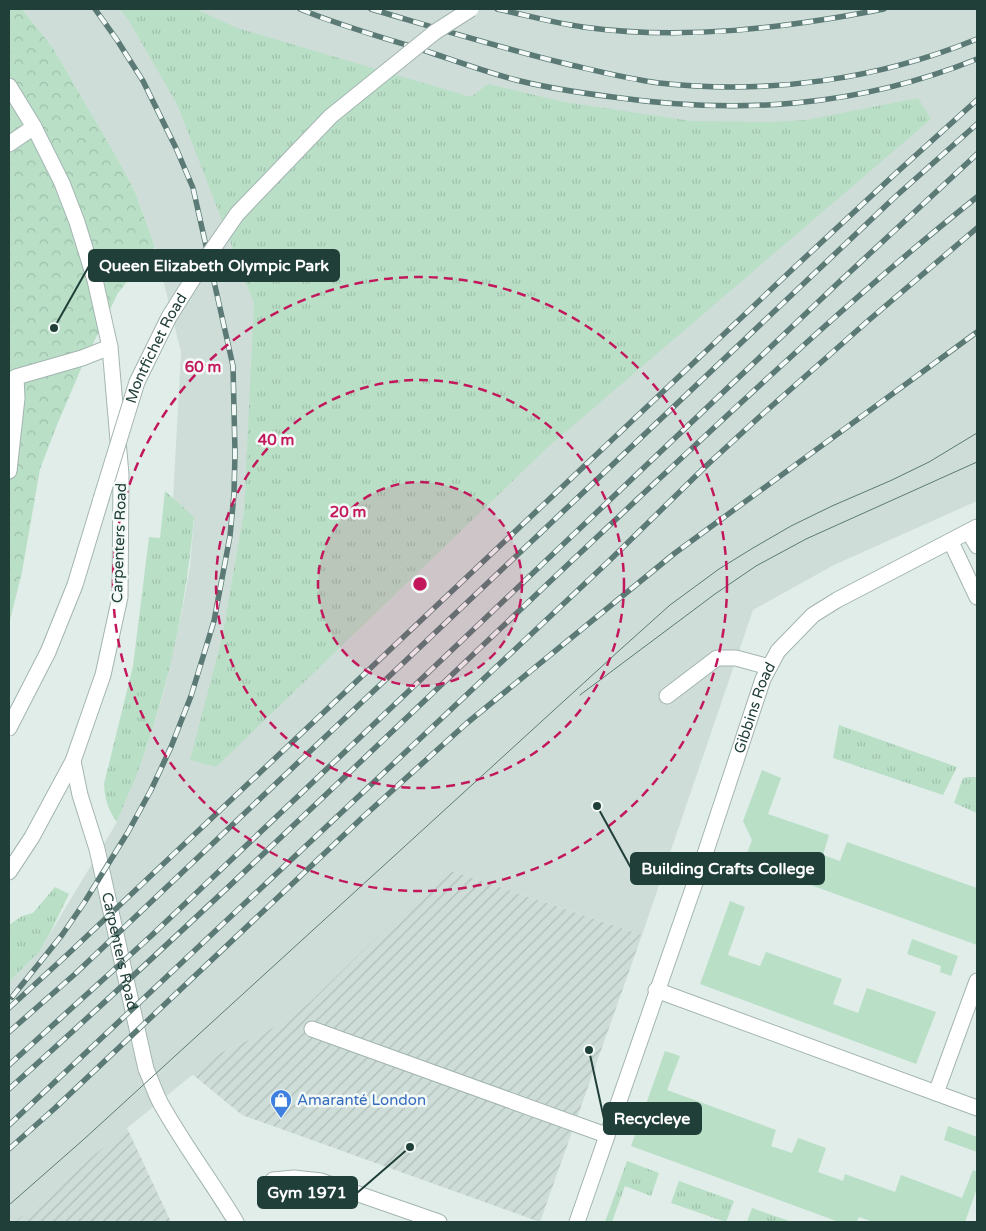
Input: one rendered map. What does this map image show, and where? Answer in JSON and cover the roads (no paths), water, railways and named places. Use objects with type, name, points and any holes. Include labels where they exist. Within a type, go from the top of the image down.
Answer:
[{"type":"street","name":"Montfichet Road","points":[[9,728],[48,652],[76,585],[136,382],[169,317],[201,266],[237,214],[332,116],[436,32],[471,9]]},
{"type":"street","name":"Carpenters Road","points":[[9,86],[34,127],[62,183],[96,280],[110,347],[121,475],[120,597],[103,675],[73,761],[80,796],[97,849],[146,1069],[160,1102],[192,1155],[226,1203],[236,1222]]},
{"type":"street","points":[[9,144],[34,127]]},
{"type":"street","points":[[9,471],[17,398],[16,377],[82,358],[110,347]]},
{"type":"street","points":[[973,530],[977,546]]},
{"type":"street","name":"Gibbins Road","points":[[577,1222],[763,679],[778,651],[813,615],[837,600],[973,530]]},
{"type":"street","points":[[951,542],[977,597]]},
{"type":"street","points":[[667,696],[716,658],[736,658],[770,667]]},
{"type":"street","points":[[9,872],[32,837],[73,761]]},
{"type":"street","points":[[936,1093],[977,981]]},
{"type":"street","points":[[656,990],[977,1108]]},
{"type":"street","points":[[312,1029],[606,1135]]},
{"type":"street","points":[[274,1180],[294,1178],[321,1181],[439,1222]]},
{"type":"tram line","points":[[9,1205],[83,1140],[670,605],[719,569],[791,526],[929,462],[977,433]]},
{"type":"tram line","points":[[580,695],[715,594],[756,566],[806,539],[977,462]]},
{"type":"railway","points":[[12,997],[62,935],[84,903],[128,832],[151,790],[171,747],[191,696],[214,621],[230,536],[234,494],[233,366],[193,188],[176,148],[143,81],[95,9]]},
{"type":"railway","points":[[300,9],[516,80],[577,92],[660,103],[752,106],[798,103],[843,97],[888,88],[977,59]]},
{"type":"railway","points":[[371,9],[542,58],[624,77],[659,83],[700,86],[740,87],[821,81],[900,65],[977,39]]},
{"type":"railway","points":[[497,9],[583,27],[658,33],[772,27],[884,9]]},
{"type":"railway","points":[[9,1008],[797,265],[977,100]]},
{"type":"railway","points":[[9,1032],[75,974],[895,197],[977,124]]},
{"type":"railway","points":[[9,1065],[151,936],[837,284],[977,154]]},
{"type":"railway","points":[[9,1089],[237,879],[746,398],[837,315],[977,197]]},
{"type":"railway","points":[[9,1125],[609,561],[706,466],[869,320],[977,228]]},
{"type":"railway","points":[[9,1149],[54,1109],[363,817],[467,723],[675,553],[977,332]]},
{"type":"place","name":"Queen Elizabeth Olympic Park","points":[[54,328]]},
{"type":"place","name":"Building Crafts College","points":[[597,806]]},
{"type":"place","name":"Recycleye","points":[[589,1050]]},
{"type":"place","name":"Amaranté London","points":[[281,1119]]},
{"type":"place","name":"Gym 1971","points":[[410,1147]]}]
